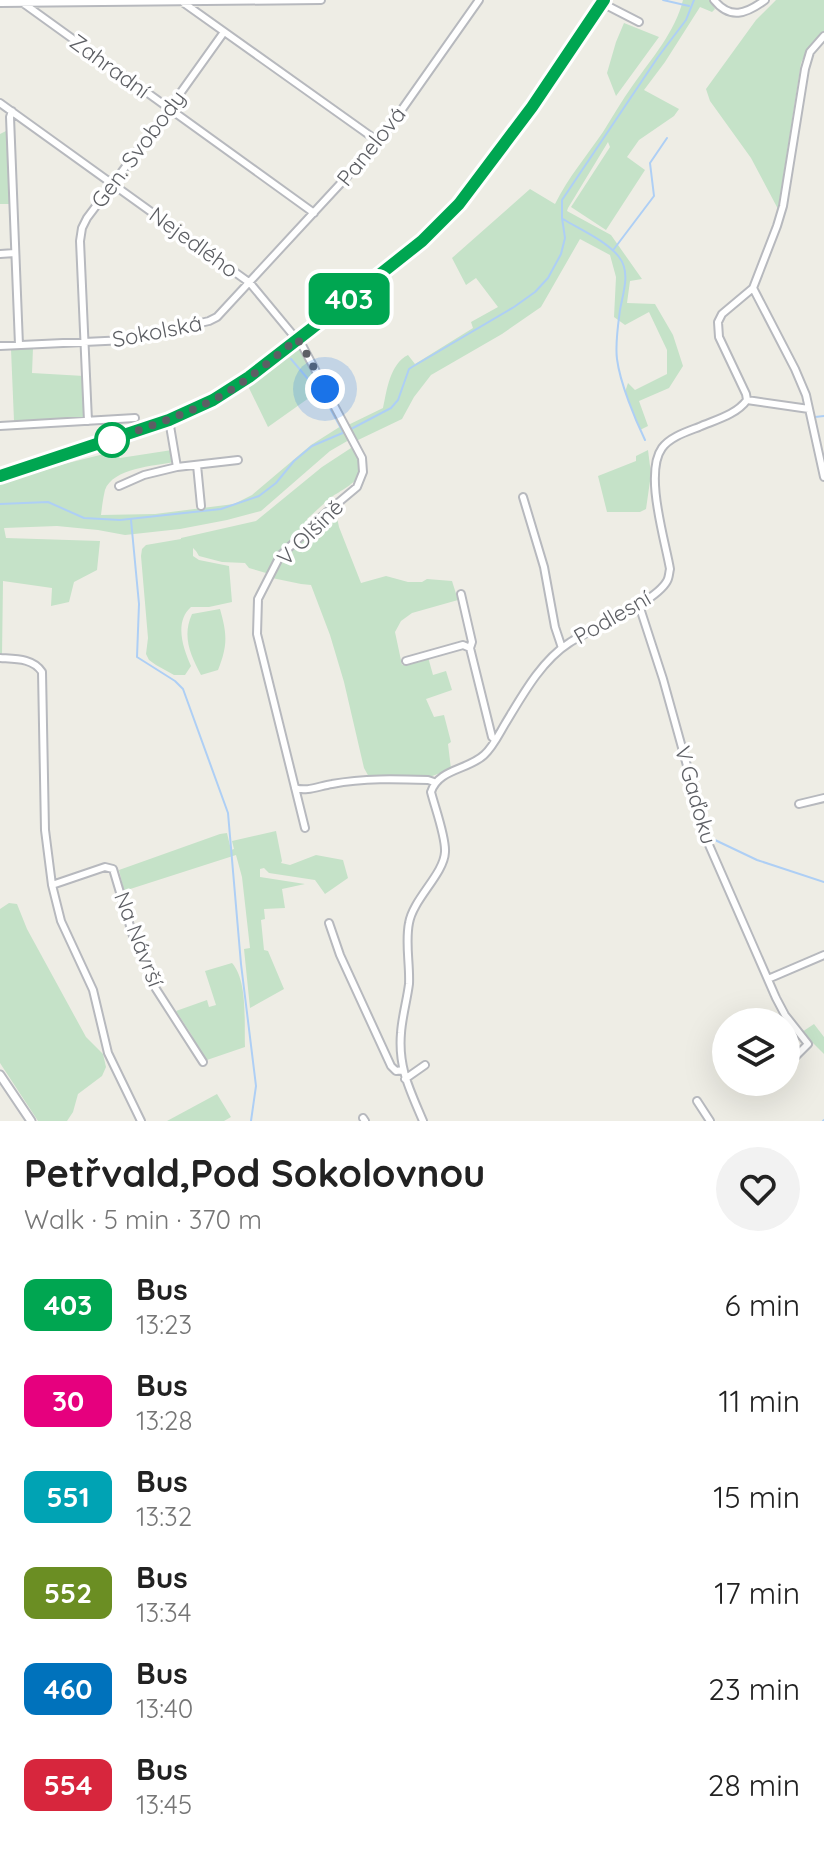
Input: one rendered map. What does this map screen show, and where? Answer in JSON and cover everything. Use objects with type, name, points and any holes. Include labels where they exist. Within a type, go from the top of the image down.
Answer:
[{"type":"main road","points":[[0,476],[169,420],[213,400],[232,389],[422,241],[466,196],[603,1]]},
{"type":"street","points":[[0,3],[321,0]]},
{"type":"street","points":[[714,0],[721,9],[736,14],[754,9],[765,0]]},
{"type":"street","points":[[181,1],[379,142]]},
{"type":"street","points":[[200,14],[205,1]]},
{"type":"street","name":"Panelová","points":[[250,283],[379,142],[475,1]]},
{"type":"street","points":[[603,1],[639,22]]},
{"type":"street","name":"Zahradní","points":[[23,3],[314,213]]},
{"type":"street","name":"Gen. Svobody","points":[[88,421],[80,241],[82,228],[224,32]]},
{"type":"street","points":[[809,409],[747,400],[719,337],[717,325],[722,314],[753,288],[777,226],[805,69],[810,52],[824,36]]},
{"type":"street","name":"Nejedlého","points":[[0,103],[250,283],[297,339]]},
{"type":"street","points":[[12,111],[19,345]]},
{"type":"street","points":[[0,254],[15,253]]},
{"type":"street","name":"Sokolská","points":[[0,346],[126,340],[209,321],[217,317],[250,283]]},
{"type":"street","points":[[753,288],[806,395],[824,477]]},
{"type":"street","name":"V Olšině","points":[[297,339],[362,458],[363,472],[357,487],[280,556],[258,599],[257,634],[305,828]]},
{"type":"street","name":"Podlesní","points":[[434,782],[487,753],[538,674],[562,648],[639,605],[668,580],[670,569],[655,490],[655,467],[662,447],[671,439],[739,409],[747,400]]},
{"type":"street","points":[[0,426],[135,418]]},
{"type":"street","points":[[169,420],[177,467]]},
{"type":"street","points":[[119,486],[144,475],[177,467],[238,460]]},
{"type":"street","points":[[197,465],[201,506]]},
{"type":"street","points":[[523,497],[544,567],[562,648]]},
{"type":"street","points":[[461,594],[472,642],[470,648],[495,740]]},
{"type":"street","name":"V Gaďoku","points":[[639,605],[709,845],[782,1008]]},
{"type":"street","points":[[406,661],[463,645],[470,648]]},
{"type":"street","points":[[0,658],[32,663],[40,668],[45,830],[52,885],[61,921],[93,990],[108,1053],[141,1121]]},
{"type":"street","points":[[295,788],[302,791],[367,779],[434,782],[431,792],[445,854],[409,920],[409,984],[401,1031],[405,1079],[423,1121]]},
{"type":"street","points":[[799,804],[824,798]]},
{"type":"street","name":"Na Návrší","points":[[52,885],[105,867],[113,869],[133,936],[156,989],[203,1062]]},
{"type":"street","points":[[329,923],[340,955],[391,1066],[396,1071],[403,1070]]},
{"type":"street","points":[[768,979],[824,955]]},
{"type":"street","name":"V Gaďoku","points":[[800,1034],[808,1044],[800,1052]]},
{"type":"street","points":[[405,1079],[425,1065]]},
{"type":"street","points":[[0,1075],[31,1121]]},
{"type":"street","points":[[697,1101],[710,1121]]},
{"type":"green space","points":[[683,0],[709,0],[715,9],[712,12],[700,7],[644,90],[679,109],[674,116],[639,140],[627,157],[645,170],[606,230],[571,207],[610,147],[608,142],[567,211],[611,235],[642,279],[630,281],[627,303],[655,304],[673,335],[683,366],[669,388],[639,401],[648,426],[640,430],[625,392],[628,383],[635,390],[667,374],[667,350],[649,312],[625,325],[614,317],[616,277],[610,255],[580,239],[541,307],[502,334],[431,375],[402,419],[356,441],[346,426],[383,408],[390,378],[402,359],[408,355],[415,364],[473,328],[471,322],[498,307],[476,278],[466,285],[452,258],[530,189],[555,204],[662,44]]},
{"type":"green space","points":[[776,0],[824,0],[824,31],[807,50],[801,63],[778,209],[751,158],[710,101],[706,89],[756,20]]},
{"type":"green space","points":[[624,23],[659,37],[616,96],[607,73]]},
{"type":"green space","points":[[6,131],[12,204],[0,204],[0,134]]},
{"type":"green space","points":[[301,347],[323,388],[268,427],[248,386]]},
{"type":"green space","points":[[33,348],[32,373],[84,376],[86,417],[14,421],[11,349]]},
{"type":"green space","points":[[341,426],[349,440],[330,451],[261,511],[180,529],[125,535],[57,526],[4,528],[6,538],[100,541],[97,570],[74,582],[69,602],[51,606],[52,588],[3,581],[0,655],[0,484],[112,452],[120,458],[172,450],[174,462],[135,469],[109,483],[101,515],[155,514],[234,504],[252,495],[311,445]]},
{"type":"green space","points":[[351,448],[357,450],[360,474],[307,519],[309,523],[287,546],[269,577],[245,563],[222,562],[199,556],[193,548],[193,556],[199,560],[229,566],[232,602],[191,607],[186,613],[181,628],[191,666],[185,675],[174,675],[149,660],[146,654],[148,638],[142,549],[146,545],[256,521],[322,467]]},
{"type":"green space","points":[[648,450],[651,474],[646,509],[640,512],[607,512],[598,476],[636,461],[636,456]]},
{"type":"green space","points":[[335,509],[361,583],[386,576],[408,582],[427,579],[452,581],[458,600],[412,613],[401,621],[395,632],[402,665],[428,657],[433,675],[446,671],[452,690],[426,699],[434,717],[444,715],[451,742],[448,744],[451,769],[427,778],[369,777],[364,768],[330,635],[311,585],[272,578],[283,558],[307,529]]},
{"type":"green space","points":[[220,609],[225,633],[224,653],[218,670],[201,675],[189,645],[189,622],[192,614]]},
{"type":"green space","points":[[276,831],[281,863],[290,865],[316,855],[343,860],[348,878],[325,894],[315,880],[260,869],[260,877],[305,884],[282,889],[285,908],[264,909],[265,919],[261,920],[264,950],[268,951],[284,989],[250,1008],[244,949],[250,948],[242,877],[236,855],[124,891],[119,870],[220,834],[227,833],[231,850],[234,849],[232,841]]},
{"type":"green space","points":[[9,903],[17,904],[27,929],[86,1037],[103,1054],[106,1067],[102,1076],[78,1094],[67,1121],[38,1121],[0,1063],[0,909]]},
{"type":"green space","points":[[232,963],[243,991],[245,1047],[204,1061],[176,1011],[207,1000],[209,1007],[216,1005],[205,971]]},
{"type":"green space","points":[[814,1024],[824,1037],[824,1054],[802,1032]]},
{"type":"green space","points":[[217,1094],[231,1117],[224,1121],[167,1121]]},
{"type":"waterway","points":[[663,0],[689,6]]},
{"type":"waterway","points":[[351,429],[391,408],[398,400],[409,369],[514,307],[548,278],[561,254],[565,238],[562,200],[686,20],[694,0]]},
{"type":"waterway","points":[[614,249],[654,196],[650,163],[667,138]]},
{"type":"waterway","points":[[563,219],[607,246],[623,263],[625,283],[617,359],[625,390],[645,440]]},
{"type":"waterway","points":[[291,359],[325,399],[343,432]]},
{"type":"waterway","points":[[815,417],[824,416]]},
{"type":"waterway","points":[[0,504],[48,502],[84,518],[120,520],[221,509],[259,496],[312,446],[345,432]]},
{"type":"waterway","points":[[131,520],[139,604],[137,657],[183,689],[228,813],[241,964],[256,1086],[251,1121]]},
{"type":"waterway","points":[[715,840],[757,860],[824,882]]},
{"type":"bus line","name":"403","points":[[0,476],[169,420],[213,400],[249,377],[311,329],[422,241],[459,204],[532,107],[604,0]]},
{"type":"route","points":[[112,440],[213,400],[249,377],[297,339],[325,389]]}]
